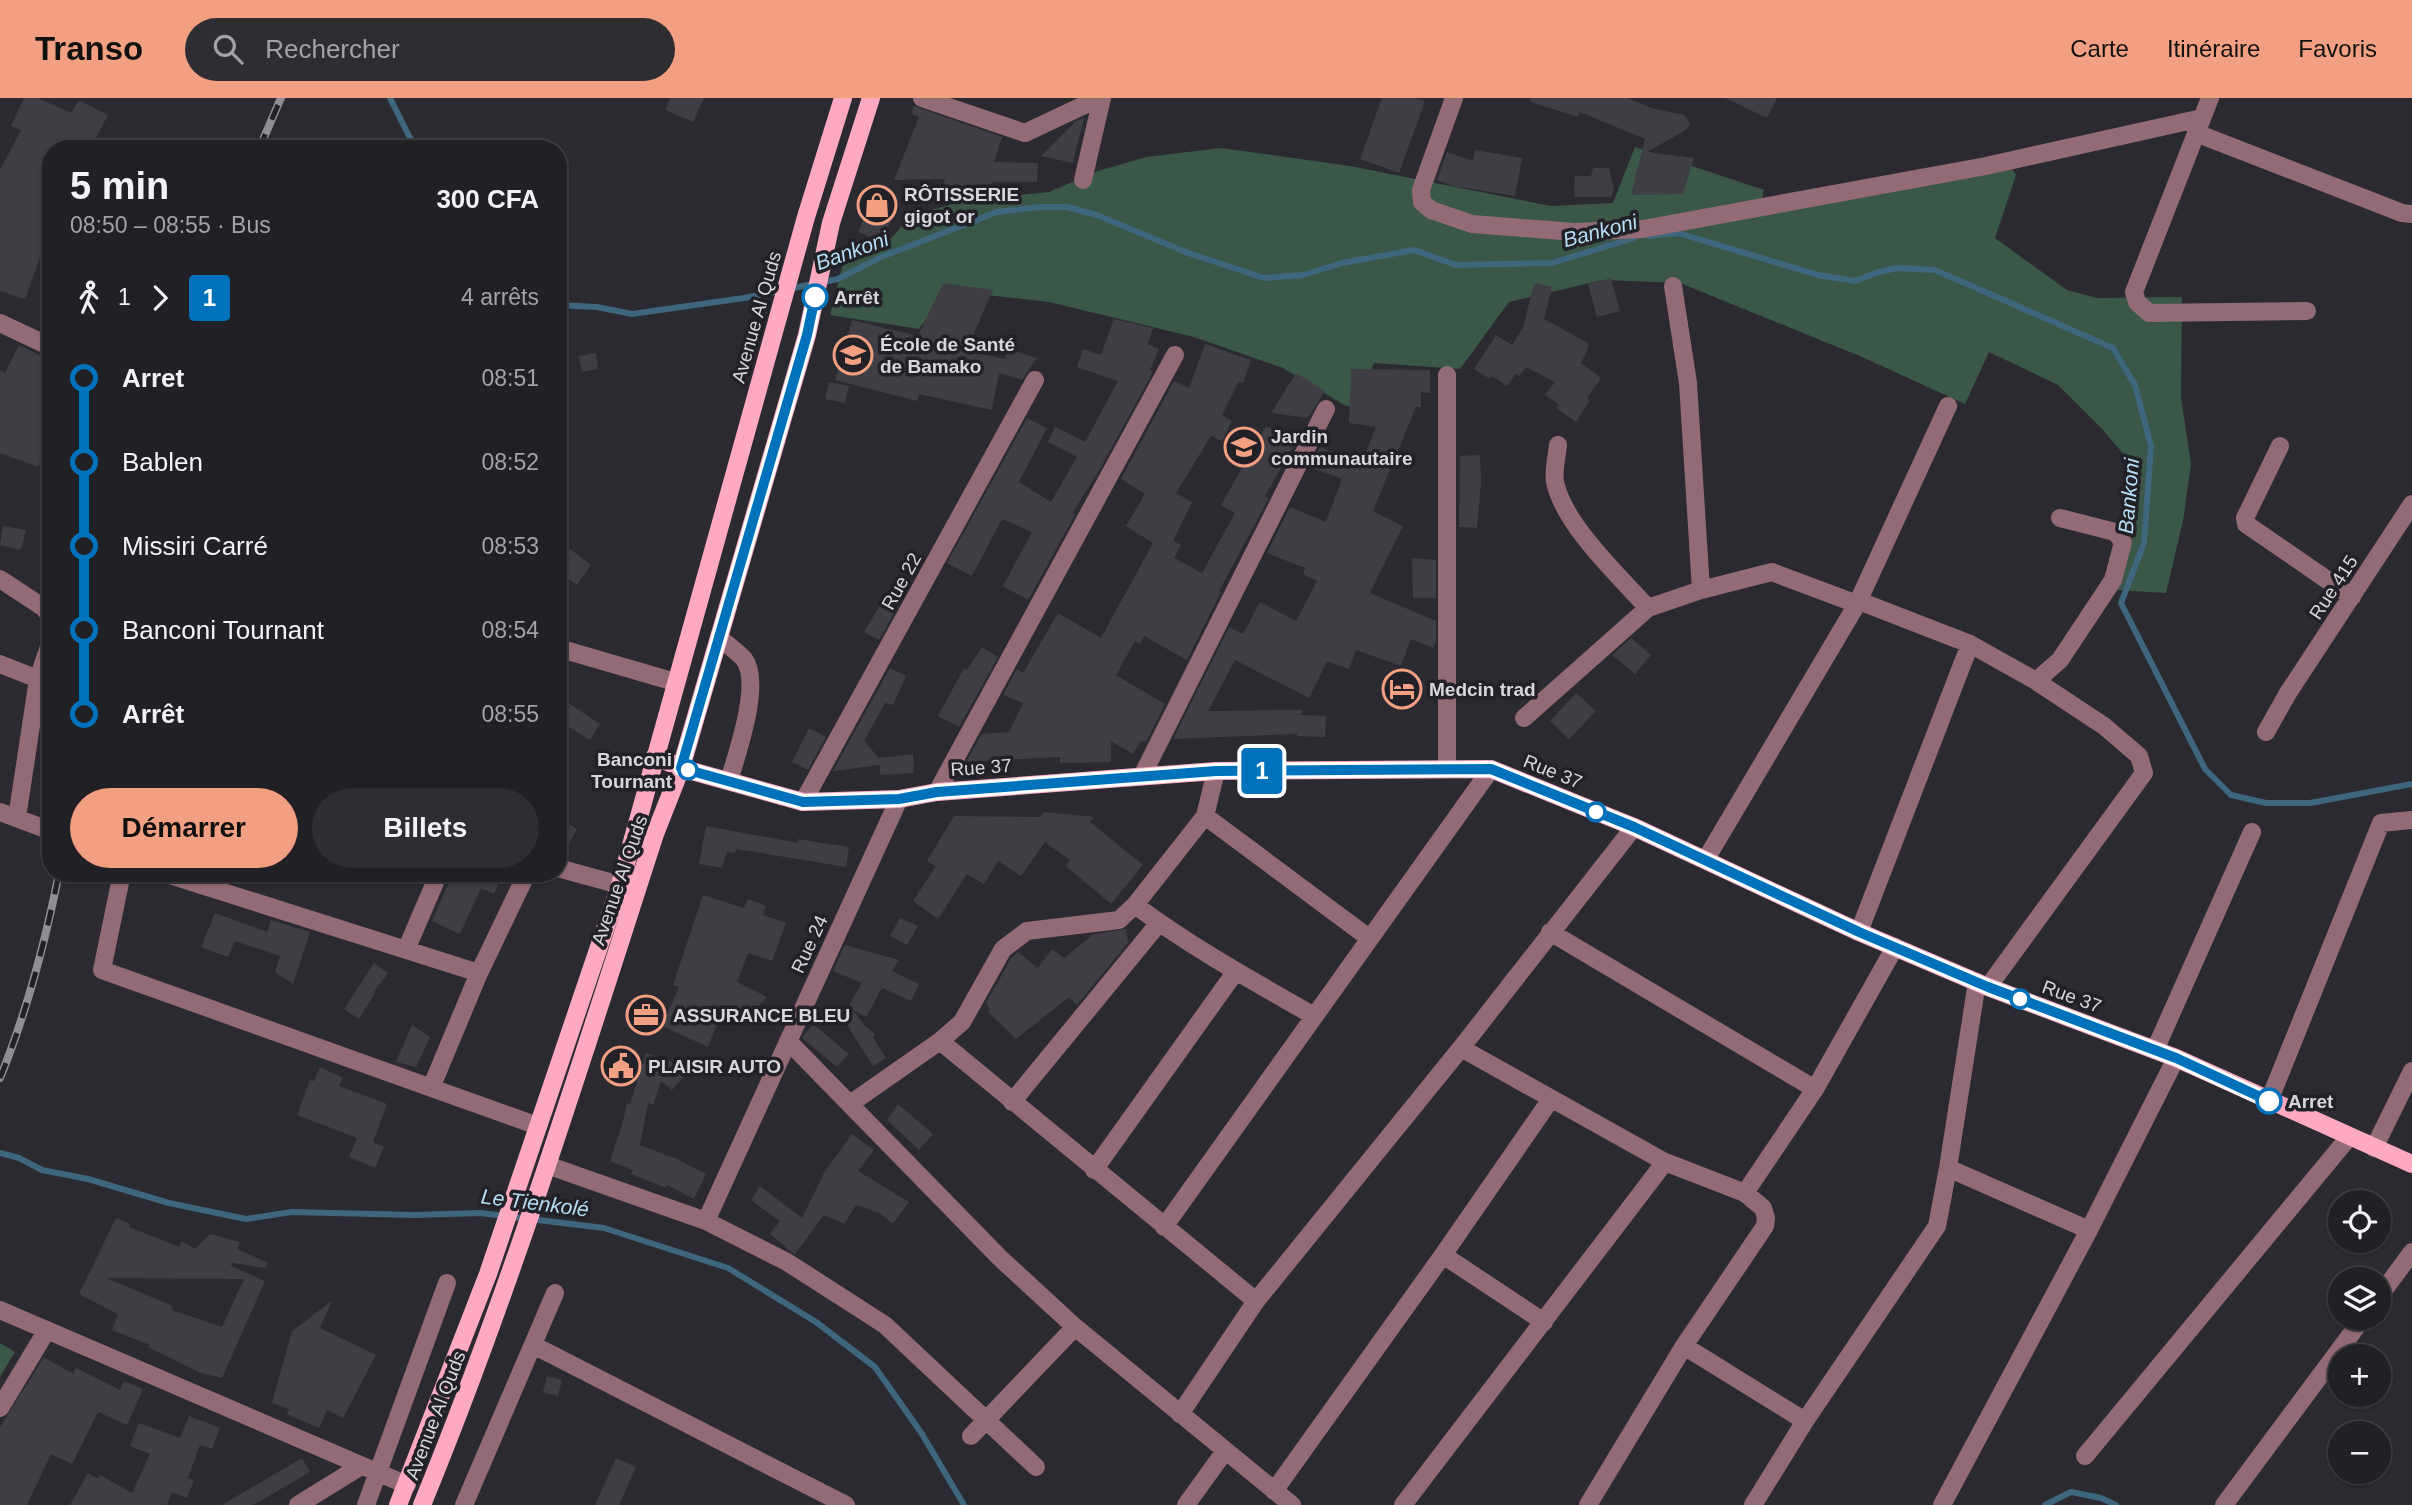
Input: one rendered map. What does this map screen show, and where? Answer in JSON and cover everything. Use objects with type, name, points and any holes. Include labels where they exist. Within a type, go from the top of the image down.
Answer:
[{"type":"main road","name":"Avenue Al Quds","points":[[398,1505],[488,1274],[620,885],[770,344],[843,98]]},
{"type":"main road","name":"Avenue Al Quds","points":[[422,1505],[453,1430],[509,1278],[655,834],[681,768],[807,335],[831,223],[870,98]]},
{"type":"main road","name":"Rue 37","points":[[655,756],[681,768],[803,802],[899,799],[937,792],[1216,771],[1491,769],[1634,827],[1859,932],[1983,985],[2176,1058],[2412,1164]]},
{"type":"street","points":[[922,98],[1025,133],[1100,98]]},
{"type":"street","points":[[1083,180],[1100,98]]},
{"type":"street","points":[[1454,98],[1420,190],[1422,202],[1431,210],[1472,224],[1574,232],[1643,229],[2199,125],[2402,213],[2412,214]]},
{"type":"street","points":[[2210,98],[2134,292],[2137,302],[2149,313],[2307,311]]},
{"type":"street","points":[[1673,286],[1688,383],[1701,590]]},
{"type":"street","points":[[0,323],[42,343]]},
{"type":"street","points":[[937,792],[1175,355]]},
{"type":"street","points":[[1447,375],[1447,769]]},
{"type":"street","name":"Rue 22","points":[[803,802],[1035,380]]},
{"type":"street","points":[[1706,859],[1858,602],[1948,406]]},
{"type":"street","points":[[1142,776],[1326,409]]},
{"type":"street","points":[[1558,444],[1554,481],[1566,510],[1592,546],[1648,608]]},
{"type":"street","points":[[2280,446],[2245,518],[2246,524],[2351,597]]},
{"type":"street","name":"Rue 415","points":[[2266,732],[2288,693],[2412,504]]},
{"type":"street","points":[[2036,681],[2060,660],[2113,580],[2123,542],[2115,532],[2060,517]]},
{"type":"street","points":[[1524,718],[1648,608],[1701,590],[1772,572],[1969,644],[2036,681],[2104,726],[2139,756],[2144,773],[1983,985],[1937,1226],[1805,1421],[1753,1505]]},
{"type":"street","points":[[0,579],[42,607]]},
{"type":"street","points":[[719,637],[745,660],[751,683],[746,719],[729,781]]},
{"type":"street","points":[[1859,932],[1969,644]]},
{"type":"street","points":[[567,651],[675,682]]},
{"type":"street","points":[[0,664],[38,680]]},
{"type":"street","points":[[17,818],[42,668]]},
{"type":"street","points":[[1164,1227],[1491,769]]},
{"type":"street","points":[[850,1104],[940,1041],[962,1022],[1003,949],[1013,940],[1027,931],[1119,920],[1135,905],[1205,816],[1216,771]]},
{"type":"street","name":"Rue 24","points":[[706,1222],[899,799]]},
{"type":"street","points":[[0,812],[42,828]]},
{"type":"street","points":[[1205,816],[1369,939]]},
{"type":"street","points":[[2269,1101],[2381,823],[2412,820]]},
{"type":"street","points":[[1180,1415],[1256,1301],[1461,1048],[1634,827]]},
{"type":"street","points":[[2155,1050],[2252,832]]},
{"type":"street","points":[[567,870],[620,885]]},
{"type":"street","points":[[120,882],[102,970],[538,1126]]},
{"type":"street","points":[[191,882],[479,973]]},
{"type":"street","points":[[406,950],[435,882]]},
{"type":"street","points":[[431,1088],[479,973],[523,882]]},
{"type":"street","points":[[1135,905],[1236,971],[1314,1016]]},
{"type":"street","points":[[1012,1102],[1159,923]]},
{"type":"street","points":[[1550,932],[1815,1089]]},
{"type":"street","points":[[1745,1193],[1815,1089],[1895,947]]},
{"type":"street","points":[[1094,1170],[1236,971]]},
{"type":"street","points":[[788,1041],[1000,1258],[1075,1327],[1292,1505]]},
{"type":"street","points":[[940,1041],[1256,1301]]},
{"type":"street","points":[[1461,1048],[1665,1162],[1745,1193],[1763,1208],[1766,1218],[1765,1226],[1684,1346],[1588,1505]]},
{"type":"street","points":[[1942,1505],[2089,1230],[2176,1058]]},
{"type":"street","points":[[2374,1148],[2412,1071]]},
{"type":"street","points":[[1274,1491],[1551,1099]]},
{"type":"street","points":[[2085,1455],[2349,1137]]},
{"type":"street","points":[[1403,1505],[1665,1162]]},
{"type":"street","points":[[547,1165],[706,1222],[787,1262],[885,1325],[1036,1467]]},
{"type":"street","points":[[1948,1168],[2089,1230]]},
{"type":"street","points":[[2391,1280],[2412,1252]]},
{"type":"street","points":[[1443,1255],[1544,1322]]},
{"type":"street","name":"Avenue Al Quds","points":[[366,1505],[447,1283]]},
{"type":"street","points":[[464,1505],[555,1293]]},
{"type":"street","points":[[0,1310],[407,1485]]},
{"type":"street","points":[[971,1436],[1075,1327]]},
{"type":"street","points":[[2224,1505],[2354,1330]]},
{"type":"street","points":[[0,1408],[47,1331]]},
{"type":"street","points":[[533,1345],[846,1505]]},
{"type":"street","points":[[1684,1346],[1805,1421]]},
{"type":"street","points":[[1186,1505],[1225,1451]]},
{"type":"street","points":[[298,1505],[361,1466]]},
{"type":"green space","points":[[1635,147],[1764,190],[1760,206],[2012,169],[2016,175],[1995,238],[2067,290],[2097,298],[2182,297],[2181,397],[2191,464],[2183,521],[2166,593],[2116,590],[2133,536],[2126,457],[2058,385],[1989,352],[1965,404],[1862,357],[1680,283],[1603,280],[1509,302],[1460,369],[1374,363],[1357,408],[1344,405],[1283,368],[1194,337],[1049,302],[951,291],[941,299],[919,329],[830,315],[844,260],[889,240],[908,216],[968,200],[1049,192],[1098,171],[1146,157],[1221,148],[1350,166],[1551,206],[1613,203]]},
{"type":"green space","points":[[0,1343],[15,1352],[0,1377]]},
{"type":"building","points":[[24,98],[38,98],[71,113],[79,100],[108,115],[95,140],[42,140],[42,252],[25,299],[0,291],[0,170],[21,130],[11,126]]},
{"type":"building","points":[[670,98],[704,98],[693,122],[665,110]]},
{"type":"building","points":[[1382,98],[1415,98],[1425,101],[1399,173],[1360,159]]},
{"type":"building","points":[[1531,98],[1627,98],[1654,109],[1685,115],[1690,124],[1686,130],[1647,152],[1694,158],[1683,194],[1631,195],[1645,139],[1580,112],[1578,117],[1530,102]]},
{"type":"building","points":[[1725,98],[1777,98],[1767,118]]},
{"type":"building","points":[[914,106],[1002,137],[994,162],[1038,163],[1037,182],[992,182],[993,188],[973,191],[974,196],[947,200],[944,179],[894,180],[919,117],[911,114]]},
{"type":"building","points":[[1084,118],[1073,163],[1041,156],[1076,121]]},
{"type":"building","points":[[1475,150],[1522,158],[1515,196],[1460,189],[1437,180],[1447,152],[1473,161]]},
{"type":"building","points":[[1593,168],[1609,168],[1614,190],[1611,197],[1574,197],[1575,176],[1591,176]]},
{"type":"building","points":[[869,208],[890,217],[882,242],[858,232]]},
{"type":"building","points":[[1611,278],[1620,311],[1597,317],[1588,284]]},
{"type":"building","points":[[943,283],[993,290],[966,351],[1005,359],[1008,349],[1037,358],[1022,380],[999,373],[992,410],[919,394],[917,401],[835,380],[852,320],[918,336]]},
{"type":"building","points":[[1534,283],[1552,287],[1544,319],[1588,343],[1581,363],[1601,378],[1587,398],[1590,400],[1576,422],[1556,408],[1559,405],[1545,395],[1555,382],[1526,367],[1519,376],[1516,373],[1507,386],[1474,369],[1496,335],[1512,345],[1523,328]]},
{"type":"building","points":[[1114,319],[1153,328],[1148,344],[1159,349],[1150,370],[1153,372],[1072,514],[1075,515],[1028,600],[1003,586],[1032,532],[1002,519],[972,576],[947,563],[1027,418],[1047,428],[1019,482],[1051,502],[1077,457],[1048,442],[1055,427],[1085,442],[1118,381],[1077,367],[1083,349],[1101,355]]},
{"type":"building","points":[[1205,344],[1251,360],[1243,383],[1239,381],[1222,415],[1232,421],[1222,441],[1211,436],[1176,493],[1192,502],[1173,541],[1181,545],[1174,558],[1202,573],[1235,513],[1221,505],[1266,426],[1298,439],[1265,496],[1269,498],[1219,591],[1221,592],[1187,660],[1144,636],[1140,644],[1135,641],[1116,675],[1165,704],[1147,741],[1141,741],[1133,754],[1111,741],[1111,762],[1060,763],[1060,757],[966,762],[982,734],[1009,732],[1023,703],[1003,695],[1017,669],[1023,673],[1058,613],[1101,638],[1153,543],[1126,526],[1145,494],[1121,479],[1174,381],[1189,388]]},
{"type":"building","points":[[19,345],[42,356],[42,457],[38,467],[0,453],[0,370],[5,373]]},
{"type":"building","points":[[596,353],[598,369],[582,372],[579,356]]},
{"type":"building","points":[[1351,369],[1430,370],[1430,393],[1421,392],[1421,407],[1416,407],[1373,511],[1403,526],[1370,593],[1436,621],[1436,642],[1433,648],[1411,639],[1401,666],[1356,650],[1349,669],[1327,661],[1309,698],[1235,660],[1208,711],[1303,710],[1300,715],[1326,716],[1325,737],[1297,734],[1173,739],[1229,627],[1243,634],[1260,602],[1296,621],[1317,581],[1303,574],[1305,568],[1267,553],[1290,507],[1326,522],[1342,479],[1310,467],[1320,447],[1362,463],[1376,427],[1349,423]]},
{"type":"building","points":[[1296,373],[1325,391],[1308,418],[1271,413]]},
{"type":"building","points":[[829,382],[849,386],[845,403],[825,399]]},
{"type":"building","points":[[1480,455],[1481,482],[1477,528],[1459,527],[1460,456]]},
{"type":"building","points":[[3,526],[26,530],[21,550],[0,545]]},
{"type":"building","points":[[570,549],[591,565],[577,585],[567,578],[567,553]]},
{"type":"building","points":[[1412,558],[1436,560],[1436,598],[1413,598]]},
{"type":"building","points":[[880,605],[894,613],[879,640],[864,632]]},
{"type":"building","points":[[1631,638],[1651,655],[1635,674],[1612,655]]},
{"type":"building","points":[[982,647],[998,657],[959,727],[938,716],[964,668],[967,670]]},
{"type":"building","points":[[890,668],[906,676],[893,705],[885,703],[864,741],[879,758],[913,754],[914,773],[880,775],[880,765],[833,771]]},
{"type":"building","points":[[1576,693],[1596,711],[1569,739],[1550,721]]},
{"type":"building","points":[[567,702],[600,724],[590,740],[567,726]]},
{"type":"building","points":[[809,728],[826,737],[808,770],[792,762]]},
{"type":"building","points":[[1044,812],[1094,817],[1090,822],[1143,865],[1111,904],[1066,866],[1070,860],[1045,842],[1021,876],[998,861],[984,884],[967,874],[938,919],[913,901],[936,866],[927,861],[954,816],[1041,817]]},
{"type":"building","points":[[567,823],[577,829],[569,843],[567,842]]},
{"type":"building","points":[[706,826],[798,843],[798,839],[849,847],[846,867],[736,849],[735,853],[727,852],[722,868],[699,864]]},
{"type":"building","points":[[449,882],[499,882],[494,894],[481,888],[460,934],[432,921]]},
{"type":"building","points":[[703,895],[744,908],[748,899],[766,906],[763,915],[786,923],[772,961],[748,953],[737,982],[767,997],[747,1019],[724,1007],[708,1047],[662,1026],[679,987],[673,985]]},
{"type":"building","points":[[215,913],[267,932],[271,920],[310,932],[293,984],[275,972],[280,956],[235,941],[228,957],[201,947]]},
{"type":"building","points":[[900,918],[918,926],[907,945],[890,936]]},
{"type":"building","points":[[1126,929],[1128,943],[1077,1005],[1069,997],[1016,1039],[988,1012],[990,1009],[986,1003],[1012,957],[1018,952],[1038,968],[1052,949],[1064,958],[1094,934]]},
{"type":"building","points":[[845,945],[899,960],[892,971],[919,984],[911,1001],[882,988],[866,1017],[853,1010],[875,1034],[873,1038],[886,1058],[873,1066],[837,1009],[846,1014],[853,1009],[848,1007],[862,983],[833,971]]},
{"type":"building","points":[[374,963],[388,973],[359,1019],[344,1009]]},
{"type":"building","points":[[813,1024],[849,1054],[837,1067],[802,1038]]},
{"type":"building","points":[[412,1025],[430,1037],[416,1067],[396,1062]]},
{"type":"building","points":[[646,1053],[689,1071],[672,1090],[661,1081],[653,1105],[648,1103],[640,1145],[706,1174],[694,1199],[667,1185],[666,1188],[631,1174],[633,1170],[610,1161],[627,1103],[630,1104]]},
{"type":"building","points":[[320,1067],[343,1078],[339,1086],[387,1104],[373,1142],[384,1147],[375,1168],[349,1157],[357,1138],[297,1115],[310,1080],[314,1081]]},
{"type":"building","points":[[898,1104],[933,1134],[919,1150],[887,1120]]},
{"type":"building","points":[[852,1134],[874,1150],[858,1171],[909,1202],[893,1224],[879,1213],[856,1205],[844,1224],[824,1215],[795,1254],[770,1234],[780,1221],[751,1200],[760,1186],[802,1218],[824,1173]]},
{"type":"building","points":[[116,1218],[130,1224],[129,1227],[179,1247],[182,1241],[195,1249],[210,1234],[240,1242],[237,1249],[268,1263],[266,1268],[232,1263],[231,1266],[265,1281],[222,1378],[201,1373],[148,1347],[150,1345],[112,1330],[118,1314],[79,1294]],"holes":[[[106,1278],[244,1279],[222,1327],[172,1310],[173,1306]]]},
{"type":"building","points":[[332,1301],[320,1328],[376,1355],[343,1418],[327,1410],[319,1428],[287,1414],[289,1409],[272,1403],[292,1331]]},
{"type":"building","points":[[44,1357],[73,1374],[76,1368],[120,1390],[124,1381],[143,1389],[127,1425],[98,1412],[72,1464],[51,1454],[27,1505],[0,1505],[0,1427]]},
{"type":"building","points":[[547,1376],[562,1380],[558,1396],[543,1392]]},
{"type":"building","points":[[189,1416],[220,1428],[212,1449],[200,1445],[188,1478],[194,1480],[187,1498],[172,1492],[167,1505],[70,1505],[88,1473],[98,1479],[100,1475],[132,1493],[150,1454],[130,1446],[139,1423],[180,1438]]},
{"type":"building","points":[[302,1458],[310,1472],[253,1505],[222,1505]]},
{"type":"building","points":[[616,1458],[636,1467],[619,1505],[595,1505]]},
{"type":"waterway","name":"Bankoni","points":[[390,98],[412,140]]},
{"type":"waterway","name":"Bankoni","points":[[567,305],[597,307],[632,314],[744,298],[838,279],[881,257],[997,212],[1040,207],[1067,207],[1097,215],[1188,253],[1264,278],[1303,275],[1342,263],[1414,250],[1456,265],[1552,263],[1634,238]]},
{"type":"waterway","name":"Bankoni","points":[[1649,236],[1678,233],[1818,275],[1855,281],[1897,268],[1935,270],[2113,348],[2135,385],[2151,446],[2144,543],[2121,603],[2205,769],[2231,795],[2266,803],[2310,803],[2412,784]]},
{"type":"waterway","name":"Le Tienkolé","points":[[0,1153],[19,1158],[42,1170],[88,1179],[169,1203],[246,1219],[292,1212],[415,1215],[480,1213],[604,1228],[728,1268],[816,1322],[875,1367],[922,1434],[964,1505]]},
{"type":"waterway","name":"Le Tienkolé","points":[[2045,1505],[2071,1492],[2101,1498],[2116,1505]]},
{"type":"railway","points":[[263,140],[281,98]]},
{"type":"railway","points":[[0,1078],[34,977],[57,882]]},
{"type":"bus line","name":"1","points":[[815,297],[807,335],[681,768],[803,802],[899,799],[937,792],[1216,771],[1491,769],[1634,827],[1859,932],[1988,987],[2176,1058],[2269,1101]]},
{"type":"place","name":"RÔTISSERIE gigot or","points":[[877,205]]},
{"type":"place","name":"Arrêt","points":[[815,297]]},
{"type":"place","name":"École de Santé de Bamako","points":[[853,355]]},
{"type":"place","name":"Jardin communautaire","points":[[1244,447]]},
{"type":"place","name":"Medcin trad","points":[[1402,689]]},
{"type":"place","name":"Banconi Tournant","points":[[688,770]]},
{"type":"place","name":"ASSURANCE BLEU","points":[[646,1015]]},
{"type":"place","name":"PLAISIR AUTO","points":[[621,1066]]},
{"type":"place","name":"Arret","points":[[2269,1101]]}]
